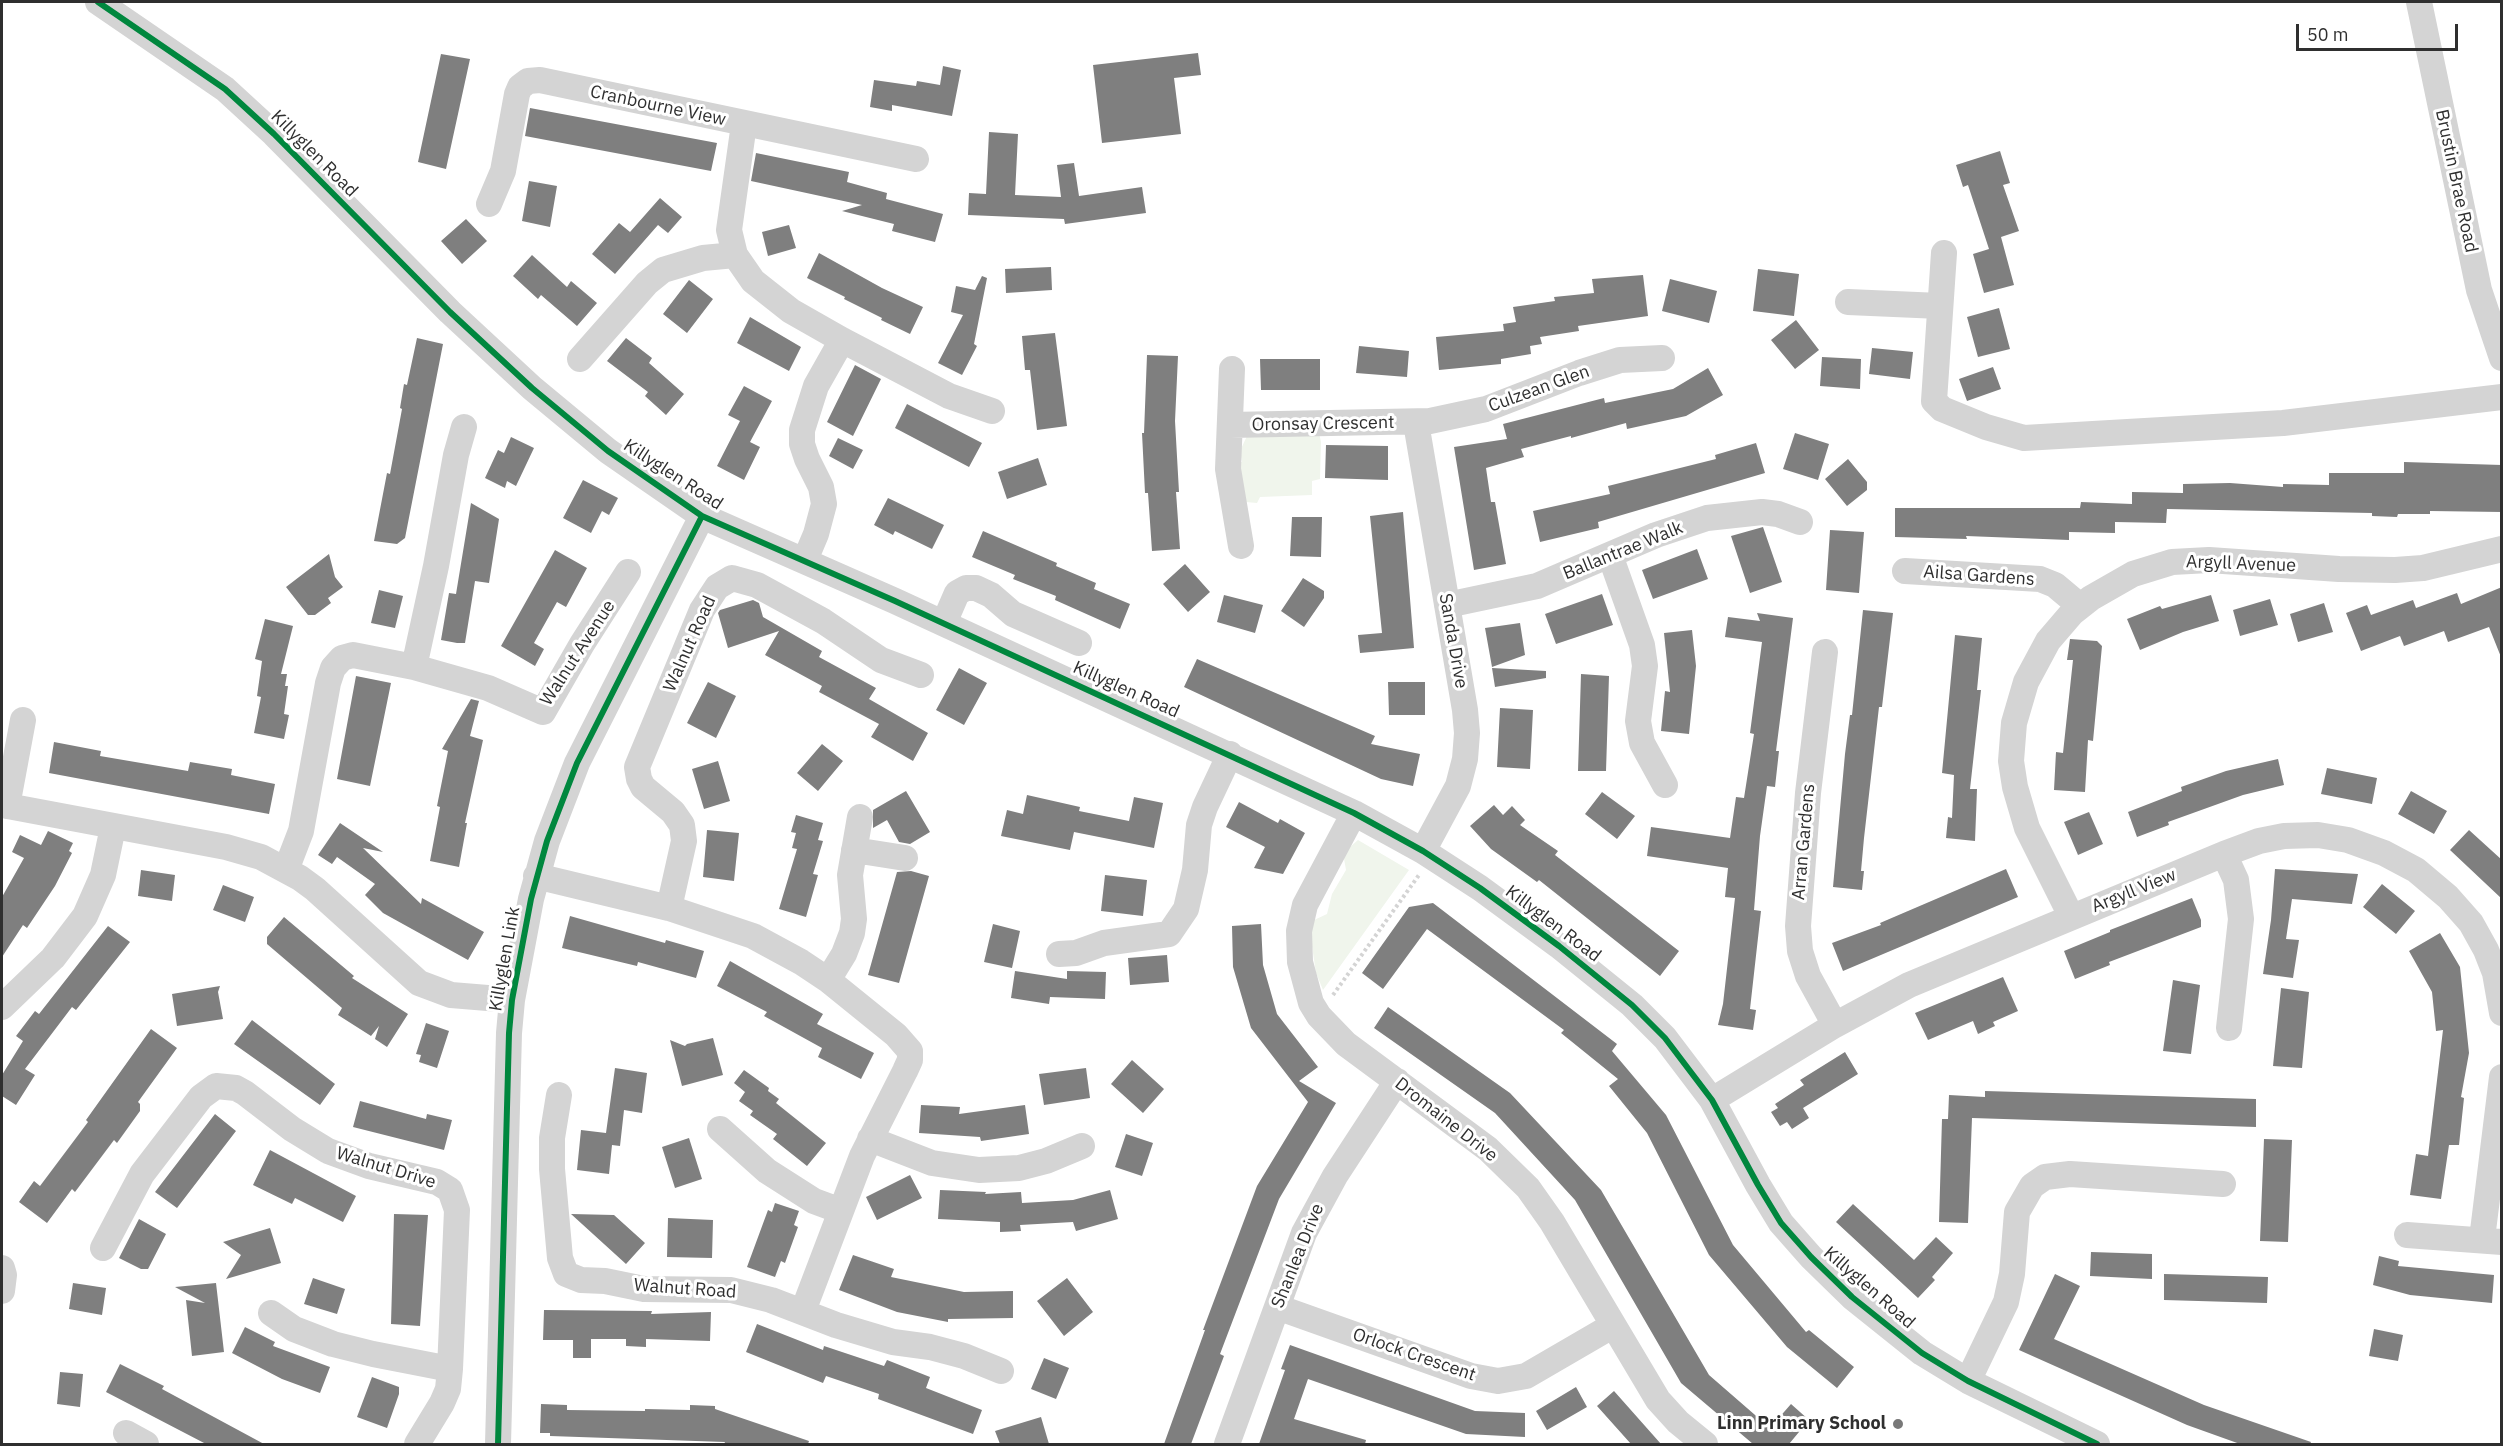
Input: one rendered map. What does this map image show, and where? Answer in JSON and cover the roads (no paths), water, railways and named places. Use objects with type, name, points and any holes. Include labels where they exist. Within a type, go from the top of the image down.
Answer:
[{"type":"street","name":"Killyglen Road","points":[[98,2],[225,89],[274,134],[450,312],[532,388],[608,451],[702,516],[944,623],[1354,813],[1428,854],[1480,888],[1550,939],[1632,1005],[1665,1038],[1712,1100],[1758,1185],[1781,1222],[1811,1257],[1882,1322],[1922,1353],[1968,1381],[2020,1409],[2097,1444]]},
{"type":"street","name":"Brustin Brae Road","points":[[2419,2],[2479,290],[2502,358]]},
{"type":"street","name":"Cranbourne View","points":[[489,204],[503,171],[517,94],[520,87],[528,81],[540,80],[916,159]]},
{"type":"street","points":[[744,124],[730,209],[729,230],[735,255],[753,281],[766,294],[842,340],[949,396],[992,411]]},
{"type":"street","points":[[1944,253],[1934,400],[1942,409],[1986,427],[2024,438],[2283,423],[2502,397]]},
{"type":"street","points":[[580,359],[647,283],[663,270],[692,260],[735,255]]},
{"type":"street","points":[[1848,302],[1941,306]]},
{"type":"street","points":[[805,560],[816,534],[824,504],[821,487],[802,444],[802,430],[816,386],[842,340]]},
{"type":"street","name":"Culzean Glen","points":[[1416,423],[1485,409],[1620,360],[1662,358]]},
{"type":"street","name":"Oronsay Crescent","points":[[1232,369],[1228,469],[1242,546]]},
{"type":"street","name":"Oronsay Crescent","points":[[1230,424],[1416,423]]},
{"type":"street","name":"Sanda Drive","points":[[1416,423],[1465,710],[1466,752],[1462,773],[1428,854]]},
{"type":"street","points":[[414,667],[436,566],[454,462],[464,427]]},
{"type":"street","name":"Ballantrae Walk","points":[[1447,605],[1537,585],[1656,535],[1707,518],[1766,512],[1800,522]]},
{"type":"street","name":"Killyglen Link","points":[[498,1444],[505,1121],[512,1000],[536,876],[556,814],[577,763],[702,516]]},
{"type":"street","name":"Argyll Avenue","points":[[2071,916],[2027,828],[2015,787],[2012,751],[2020,699],[2030,674],[2048,641],[2080,606],[2133,574],[2172,562],[2209,560],[2339,569],[2395,570],[2423,568],[2502,549]]},
{"type":"street","points":[[1610,555],[1642,645],[1645,666],[1638,721],[1642,743],[1665,785]]},
{"type":"street","name":"Walnut Avenue","points":[[286,870],[301,831],[328,682],[333,668],[342,658],[353,655],[414,667],[488,688],[543,712],[582,644],[628,572]]},
{"type":"street","name":"Ailsa Gardens","points":[[1905,572],[2040,579],[2055,585],[2080,606]]},
{"type":"street","name":"Walnut Road","points":[[669,908],[684,842],[682,825],[673,812],[643,787],[637,767],[702,610],[717,587],[732,578],[758,585],[824,621],[881,660],[921,675]]},
{"type":"street","points":[[944,623],[957,593],[966,588],[976,588],[991,595],[1012,614],[1079,643]]},
{"type":"street","name":"Arran Gardens","points":[[1825,652],[1808,793],[1798,926],[1800,951],[1808,976],[1835,1025]]},
{"type":"street","points":[[22,720],[4,805],[226,847],[261,857],[315,889],[419,983],[451,995],[512,1000]]},
{"type":"street","points":[[1059,954],[1076,952],[1104,943],[1169,934],[1186,909],[1196,870],[1199,825],[1230,754]]},
{"type":"street","name":"Dromaine Drive","points":[[1354,813],[1305,905],[1299,931],[1300,962],[1311,1003],[1319,1016],[1346,1044],[1488,1149],[1528,1188],[1552,1222],[1612,1326],[1659,1400],[1678,1422],[1706,1444]]},
{"type":"street","points":[[828,981],[844,954],[852,933],[854,919],[850,875],[860,817]]},
{"type":"street","points":[[2,1007],[53,958],[85,916],[103,875],[113,827]]},
{"type":"street","name":"Argyll View","points":[[1712,1100],[1835,1025],[1909,985],[2224,854],[2259,841],[2284,836],[2318,835],[2348,840],[2384,852],[2416,870],[2448,897],[2471,924],[2486,950],[2495,973],[2502,1013]]},
{"type":"street","points":[[854,850],[905,858]]},
{"type":"street","points":[[2224,854],[2236,880],[2241,912],[2229,1028]]},
{"type":"street","points":[[536,876],[669,908],[753,936],[801,962],[828,981],[896,1035],[910,1051],[908,1065],[870,1139],[840,1211],[803,1311]]},
{"type":"street","points":[[2407,1235],[2492,1240],[2502,1077]]},
{"type":"street","name":"Shanlea Drive","points":[[1227,1444],[1304,1233],[1318,1203],[1397,1082]]},
{"type":"street","name":"Walnut Drive","points":[[103,1248],[142,1174],[201,1097],[216,1086],[236,1088],[245,1093],[292,1129],[328,1151],[369,1166],[437,1182],[450,1190],[457,1210],[448,1389],[417,1444]]},
{"type":"street","name":"Walnut Road","points":[[559,1095],[552,1138],[553,1203],[560,1258],[566,1274],[581,1280],[605,1281],[644,1289],[731,1290],[771,1299],[836,1325],[893,1342],[930,1347],[964,1356],[1000,1371]]},
{"type":"street","points":[[720,1129],[767,1171],[814,1201],[840,1211]]},
{"type":"street","points":[[870,1139],[932,1163],[979,1170],[1026,1166],[1082,1146]]},
{"type":"street","points":[[1968,1381],[2008,1297],[2017,1212],[2032,1186],[2045,1177],[2070,1174],[2223,1184]]},
{"type":"street","points":[[2,1268],[4,1275],[2,1291]]},
{"type":"street","name":"Orlock Crescent","points":[[1277,1307],[1472,1376],[1498,1381],[1526,1376],[1612,1326]]},
{"type":"street","points":[[271,1313],[294,1329],[333,1344],[450,1369]]},
{"type":"place","name":"Linn Primary School","points":[[1898,1424]]}]
